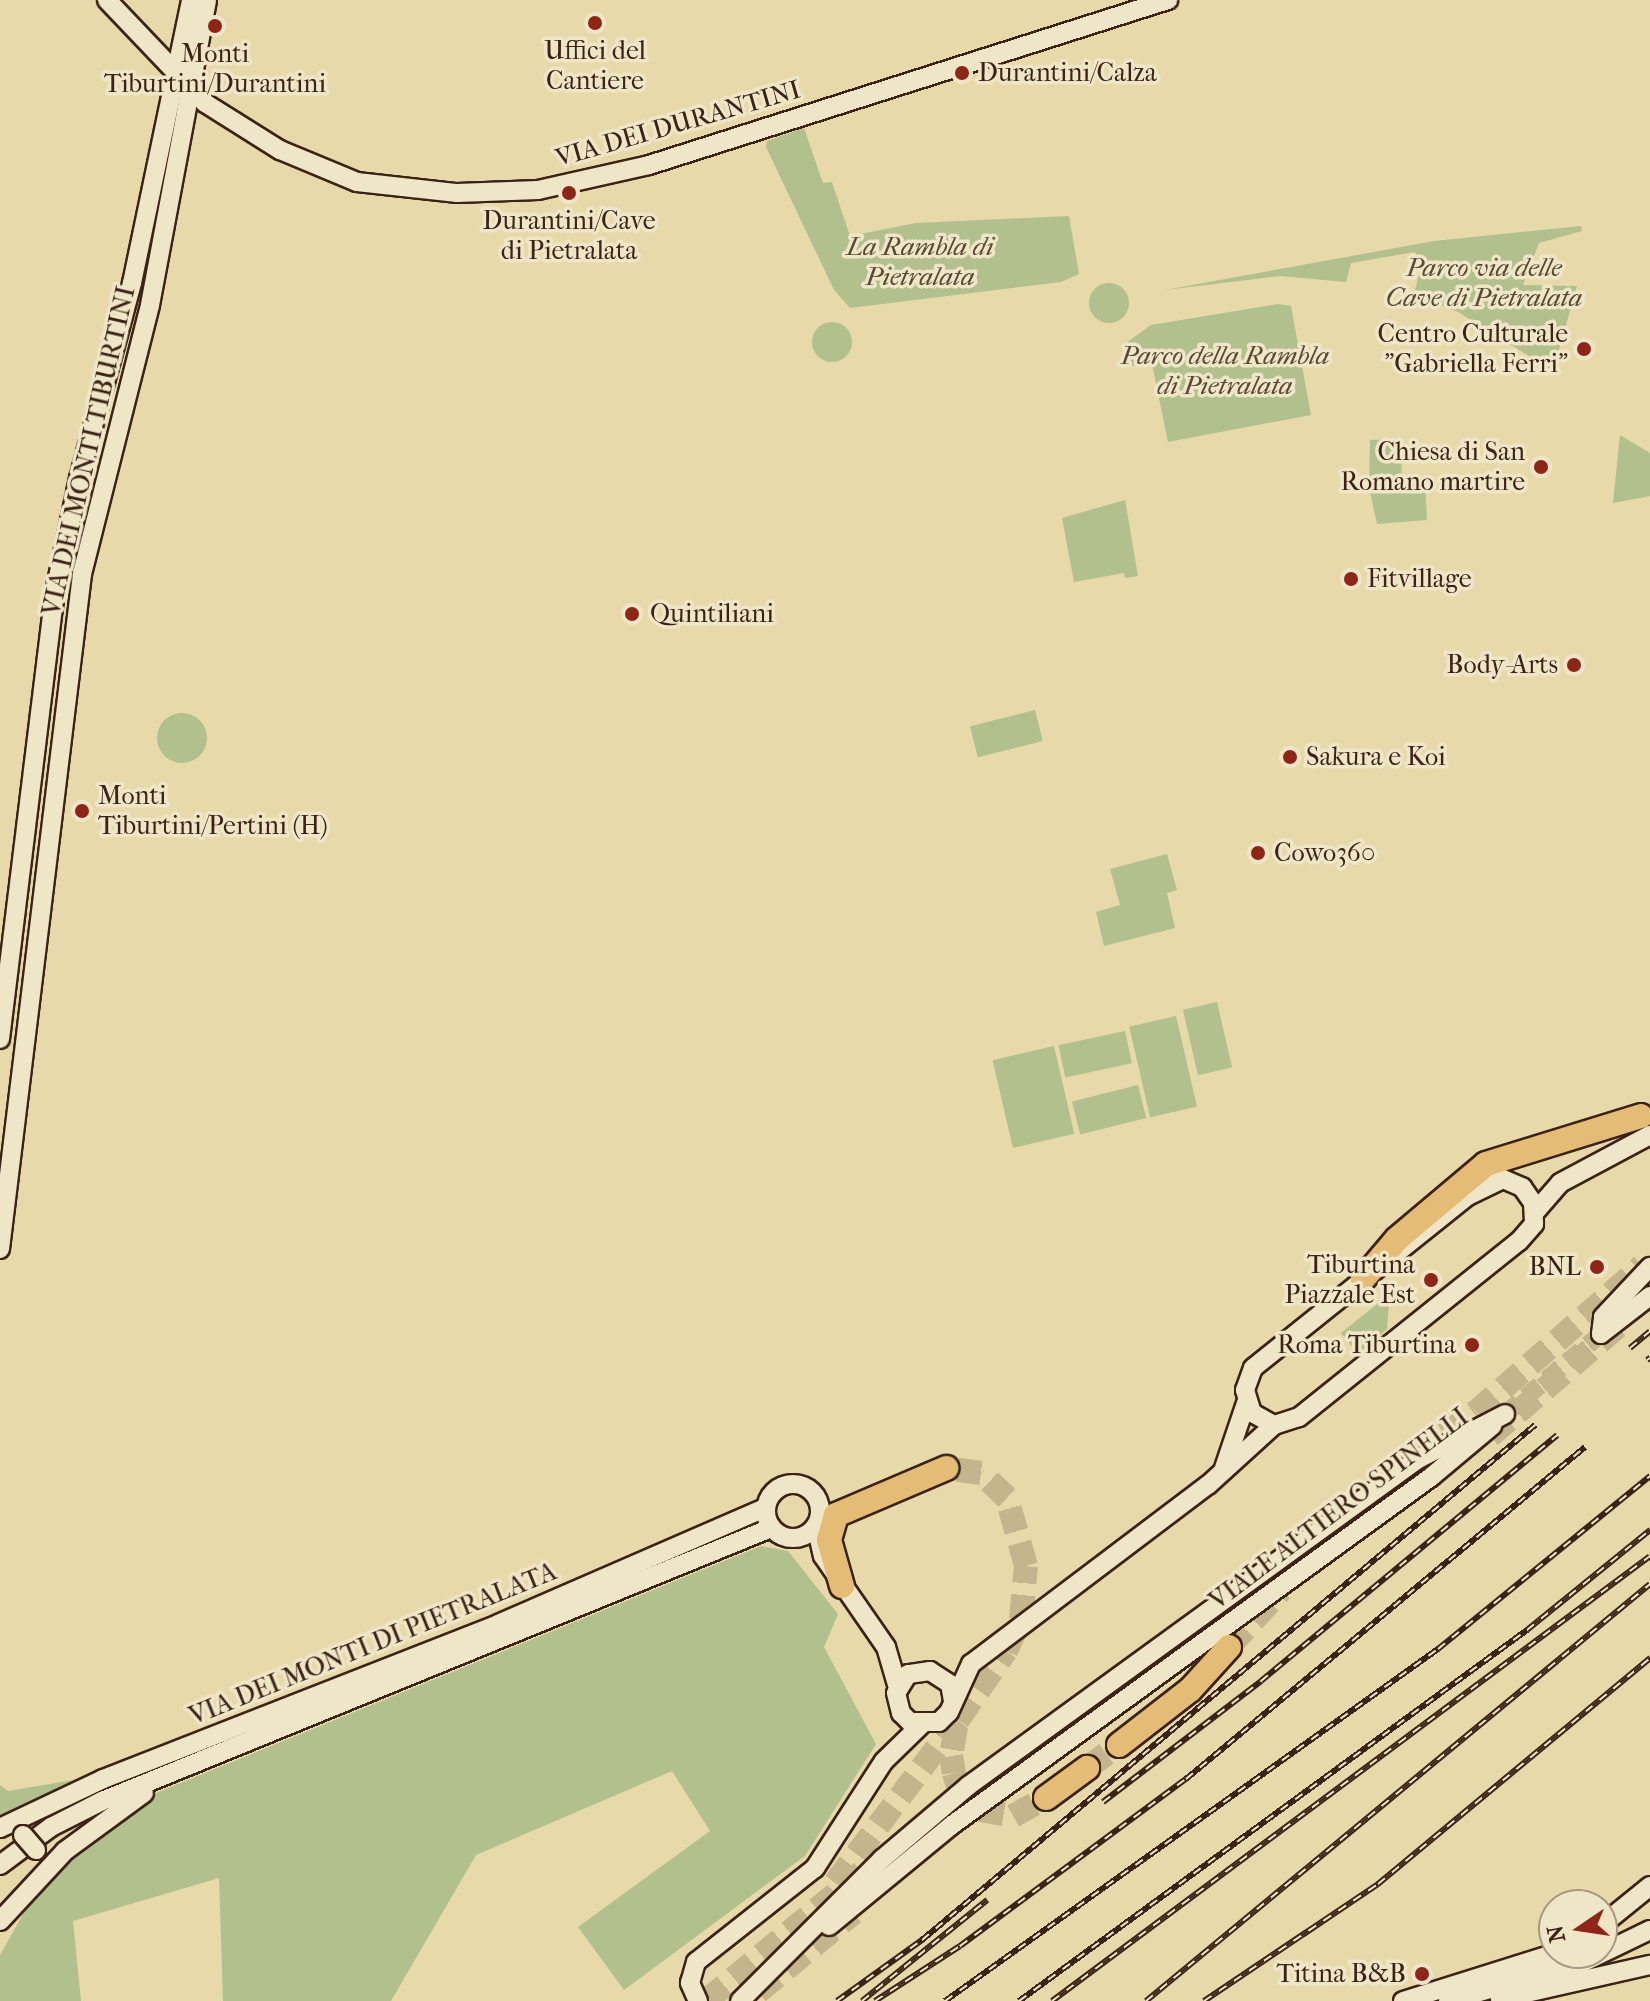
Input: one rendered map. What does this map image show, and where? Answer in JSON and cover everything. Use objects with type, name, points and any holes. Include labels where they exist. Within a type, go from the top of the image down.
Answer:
[{"type":"highway","points":[[1363,1279],[1397,1239],[1486,1164],[1645,1125]]},
{"type":"highway","points":[[842,1586],[829,1540],[836,1515],[946,1468]]},
{"type":"highway","points":[[1119,1745],[1190,1690],[1229,1647]]},
{"type":"highway","points":[[1046,1798],[1087,1768]]},
{"type":"street","name":"VIA DEI DURANTINI","points":[[107,0],[192,87],[247,131],[357,182],[432,193],[512,192],[649,165],[1168,0]]},
{"type":"street","name":"VIA DEI MONTI TIBURTINI","points":[[0,1039],[55,591],[79,478],[132,283],[191,0]]},
{"type":"street","name":"VIA DEI MONTI TIBURTINI","points":[[0,1249],[82,574],[150,305],[207,0]]},
{"type":"street","points":[[698,2001],[690,1983],[696,1962],[815,1868],[884,1761],[921,1725],[939,1722],[971,1664],[1223,1469],[1274,1425],[1310,1409],[1508,1251],[1532,1228],[1535,1212],[1560,1183],[1645,1125]]},
{"type":"street","points":[[1223,1469],[1246,1403],[1246,1384],[1253,1368],[1484,1184],[1503,1179],[1522,1187],[1560,1183]]},
{"type":"street","points":[[1522,1187],[1535,1212]]},
{"type":"street","points":[[1650,1267],[1603,1317],[1601,1334],[1650,1296]]},
{"type":"street","points":[[1246,1403],[1256,1416],[1274,1425]]},
{"type":"street","name":"VIALE ALTIERO SPINELLI","points":[[740,2001],[803,1942],[882,1859],[968,1786],[1418,1459],[1505,1414],[1431,1477],[952,1825],[803,1942]]},
{"type":"street","points":[[842,1586],[789,1539],[771,1528],[765,1508],[775,1490],[797,1484],[819,1503],[816,1526],[820,1549],[842,1586],[886,1647],[898,1688],[901,1713],[884,1761]]},
{"type":"street","name":"VIA DEI MONTI DI PIETRALATA","points":[[0,1828],[103,1779],[484,1630],[765,1508]]},
{"type":"street","points":[[789,1539],[801,1538],[816,1526]]},
{"type":"street","name":"VIA DEI MONTI DI PIETRALATA","points":[[0,1865],[72,1815],[771,1528]]},
{"type":"street","points":[[886,1647],[950,1684],[953,1701]]},
{"type":"street","points":[[898,1688],[924,1670],[971,1664]]},
{"type":"street","points":[[901,1713],[921,1725]]},
{"type":"street","name":"VIA DEI MONTI DI PIETRALATA","points":[[6,1914],[104,1818],[201,1762]]},
{"type":"street","name":"VIA DEI MONTI DI PIETRALATA","points":[[0,1837],[23,1835],[36,1850],[36,1860],[6,1914]]},
{"type":"street","points":[[1618,1912],[1650,1886]]},
{"type":"street","points":[[1448,2001],[1584,1962],[1650,1930]]},
{"type":"street","points":[[1403,2001],[1538,1959]]},
{"type":"street","points":[[1493,2001],[1650,1965]]},
{"type":"green space","name":"La Rambla di Pietralata","points":[[804,128],[823,183],[832,182],[850,236],[916,223],[1069,216],[1079,274],[1061,282],[850,308],[834,290],[766,147],[767,141]]},
{"type":"green space","name":"Parco via delle Cave di Pietralata","points":[[1581,226],[1582,231],[1539,243],[1523,285],[1577,286],[1553,371],[1458,312],[1414,295],[1420,269],[1415,252],[1351,263],[1346,282],[1280,276],[1165,290],[1434,241]]},
{"type":"green space","points":[[1109,283],[1123,289],[1129,303],[1123,317],[1109,323],[1095,317],[1089,303],[1095,289]]},
{"type":"green space","name":"Parco della Rambla di Pietralata","points":[[1278,304],[1291,306],[1311,415],[1168,442],[1152,364],[1124,366],[1126,343],[1151,325]]},
{"type":"green space","points":[[832,322],[846,328],[852,342],[846,356],[832,362],[818,356],[812,342],[818,328]]},
{"type":"green space","points":[[1620,435],[1650,453],[1650,496],[1613,503]]},
{"type":"green space","points":[[1401,439],[1402,484],[1425,482],[1427,520],[1377,524],[1369,487],[1370,440]]},
{"type":"green space","points":[[1125,500],[1138,576],[1125,578],[1124,573],[1074,582],[1062,518]]},
{"type":"green space","points":[[1035,710],[1043,741],[978,757],[970,726]]},
{"type":"green space","points":[[182,713],[200,720],[207,738],[200,756],[182,763],[164,756],[157,738],[164,720]]},
{"type":"green space","points":[[1167,854],[1177,890],[1167,893],[1175,928],[1104,946],[1096,912],[1120,905],[1110,869]]},
{"type":"green space","points":[[1217,1002],[1232,1067],[1198,1075],[1183,1010]]},
{"type":"green space","points":[[1176,1016],[1197,1107],[1150,1117],[1129,1027]]},
{"type":"green space","points":[[1125,1031],[1132,1063],[1065,1077],[1058,1045]]},
{"type":"green space","points":[[1054,1046],[1074,1134],[1013,1148],[993,1060]]},
{"type":"green space","points":[[1138,1085],[1146,1118],[1080,1134],[1072,1101]]},
{"type":"green space","points":[[1381,1301],[1389,1303],[1387,1329],[1358,1354],[1341,1333]]},
{"type":"green space","points":[[761,1546],[788,1551],[838,1614],[824,1647],[876,1744],[805,1856],[624,1990],[578,1927],[710,1831],[672,1771],[476,1855],[391,2001],[223,2001],[219,1878],[73,1921],[81,2001],[0,2001],[0,1955],[36,1891],[87,1839],[151,1795]]},
{"type":"green space","points":[[79,1779],[0,1840],[0,1785],[8,1791]]},
{"type":"tunnel","points":[[1416,1456],[1476,1412],[1642,1266]]},
{"type":"tunnel","points":[[1490,1436],[1623,1322]]},
{"type":"tunnel","points":[[1505,1414],[1601,1334]]},
{"type":"tunnel","points":[[835,1883],[958,1720],[1006,1651],[1021,1619],[1026,1566],[1007,1498],[981,1473],[946,1468]]},
{"type":"tunnel","points":[[1229,1647],[1281,1590]]},
{"type":"tunnel","points":[[956,1726],[951,1756],[954,1773],[958,1787],[980,1810],[1013,1816],[1046,1798]]},
{"type":"tunnel","points":[[1087,1768],[1119,1745]]},
{"type":"tunnel","points":[[706,2001],[862,1872]]},
{"type":"tunnel","points":[[758,1992],[853,1913]]},
{"type":"railway","points":[[1630,1348],[1650,1331]]},
{"type":"railway","points":[[837,2001],[922,1940],[1535,1425]]},
{"type":"railway","points":[[1103,1802],[1261,1681],[1557,1435]]},
{"type":"railway","points":[[875,2001],[960,1946],[1186,1779],[1585,1447]]},
{"type":"railway","points":[[945,2001],[1438,1649],[1650,1476]]},
{"type":"railway","points":[[1019,2001],[1527,1630],[1650,1530]]},
{"type":"railway","points":[[1052,2001],[1650,1556]]},
{"type":"railway","points":[[1146,2001],[1650,1584]]},
{"type":"railway","points":[[1204,2001],[1378,1884],[1650,1658]]},
{"type":"railway","points":[[862,2001],[987,1900]]},
{"type":"place","name":"Uffici del Cantiere","points":[[595,23]]},
{"type":"place","name":"Monti Tiburtini/Durantini","points":[[215,26]]},
{"type":"place","name":"Durantini/Calza","points":[[962,73]]},
{"type":"place","name":"Durantini/Cave di Pietralata","points":[[569,193]]},
{"type":"place","name":"Centro Culturale \"Gabriella Ferri\"","points":[[1584,349]]},
{"type":"place","name":"Chiesa di San Romano martire","points":[[1541,467]]},
{"type":"place","name":"Fitvillage","points":[[1351,579]]},
{"type":"place","name":"Quintiliani","points":[[632,614]]},
{"type":"place","name":"Body-Arts","points":[[1574,665]]},
{"type":"place","name":"Sakura e Koi","points":[[1290,757]]},
{"type":"place","name":"Monti Tiburtini/Pertini (H)","points":[[82,811]]},
{"type":"place","name":"Cowo360","points":[[1258,853]]},
{"type":"place","name":"BNL","points":[[1597,1267]]},
{"type":"place","name":"Tiburtina Piazzale Est","points":[[1431,1280]]},
{"type":"place","name":"Roma Tiburtina","points":[[1472,1345]]},
{"type":"place","name":"Titina B&B","points":[[1422,1974]]}]
